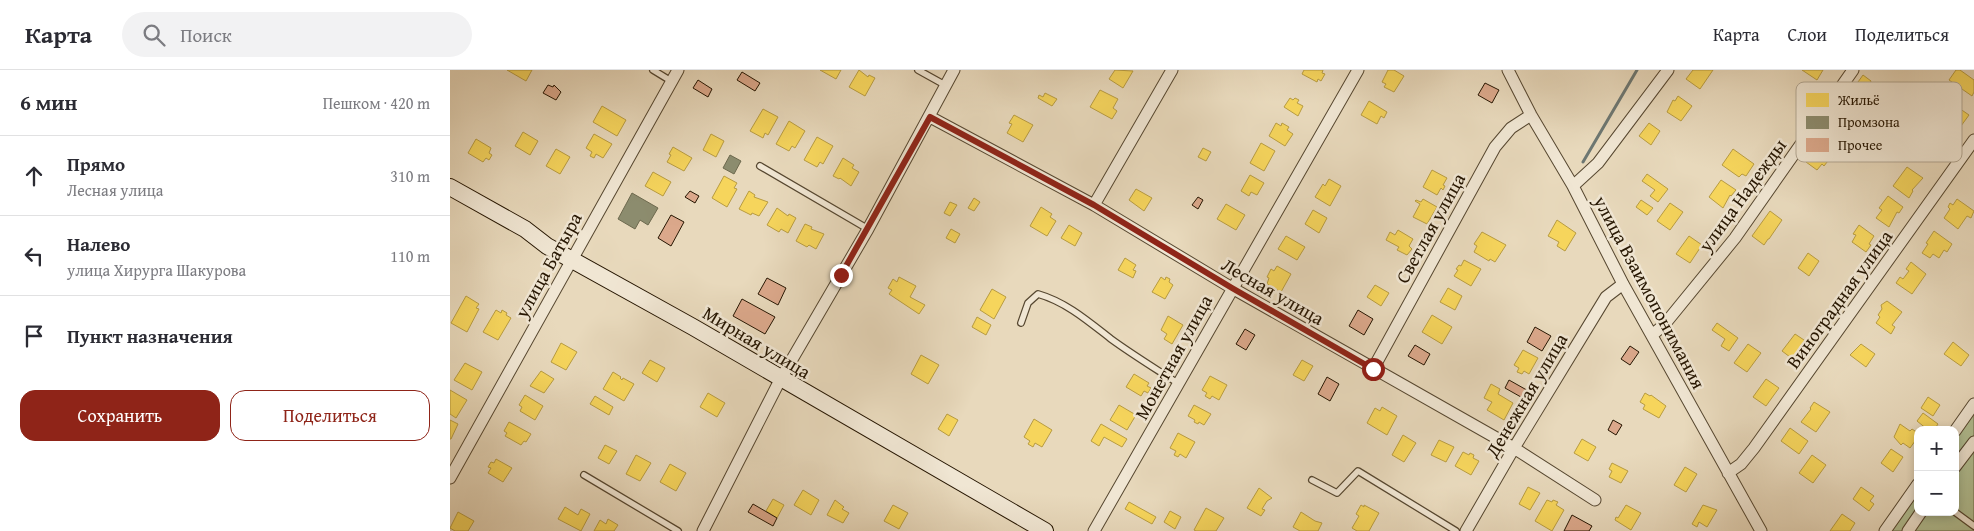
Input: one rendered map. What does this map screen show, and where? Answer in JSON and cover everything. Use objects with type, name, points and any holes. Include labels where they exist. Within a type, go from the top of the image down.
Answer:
[{"type":"street","name":"улица Батыра","points":[[450,478],[678,70]]},
{"type":"street","points":[[703,531],[780,380],[868,229],[954,70]]},
{"type":"street","points":[[1094,205],[1172,70]]},
{"type":"street","name":"Монетная улица","points":[[1094,531],[1358,70]]},
{"type":"street","name":"улица Взаимопонимания","points":[[1508,70],[1531,115],[1573,186],[1623,284],[1761,531]]},
{"type":"street","points":[[1573,186],[1598,163],[1668,70]]},
{"type":"street","name":"улица Надежды","points":[[1844,82],[1852,70]]},
{"type":"street","name":"Светлая улица","points":[[1373,369],[1495,146],[1511,128],[1531,115]]},
{"type":"street","name":"Лесная улица","points":[[930,117],[1094,205],[1232,288],[1514,448],[1596,500]]},
{"type":"street","name":"Виноградная улица","points":[[1962,157],[1974,140]]},
{"type":"street","name":"улица Надежды","points":[[1652,335],[1664,325],[1735,238],[1796,150]]},
{"type":"street","name":"Виноградная улица","points":[[1728,473],[1742,464],[1754,448],[1958,162]]},
{"type":"street","name":"Мирная улица","points":[[450,187],[525,229],[547,246],[1044,531]]},
{"type":"street","name":"Денежная улица","points":[[1466,531],[1606,297],[1623,284]]},
{"type":"street","points":[[1959,426],[1974,404]]},
{"type":"street","points":[[1959,462],[1974,442]]},
{"type":"street","points":[[1885,531],[1914,490]]},
{"type":"street","points":[[1908,531],[1918,516]]},
{"type":"lane","points":[[653,70],[671,82]]},
{"type":"lane","points":[[918,70],[945,85]]},
{"type":"lane","points":[[760,166],[868,229]]},
{"type":"lane","points":[[1021,323],[1028,303],[1038,294],[1043,295],[1069,307],[1112,340],[1179,384]]},
{"type":"lane","points":[[1312,480],[1336,493],[1358,471],[1456,531]]},
{"type":"lane","points":[[584,476],[678,531]]},
{"type":"lane","points":[[1959,515],[1974,526]]},
{"type":"green space","points":[[1974,412],[1974,531],[1886,531],[1914,493],[1914,516],[1959,516],[1959,432]]},
{"type":"building: Жильё","points":[[507,70],[532,70],[526,81]]},
{"type":"building: Жильё","points":[[820,70],[841,70],[836,79]]},
{"type":"building: Жильё","points":[[859,70],[868,77],[869,75],[875,78],[865,96],[849,87]]},
{"type":"building: Жильё","points":[[1115,70],[1133,71],[1123,88],[1109,79]]},
{"type":"building: Жильё","points":[[1304,70],[1323,70],[1322,73],[1325,74],[1321,81],[1318,79],[1317,82],[1302,74]]},
{"type":"building: Жильё","points":[[1388,70],[1394,70],[1404,76],[1394,92],[1384,87],[1386,84],[1382,82]]},
{"type":"building: Жильё","points":[[1693,70],[1713,70],[1700,89],[1686,79]]},
{"type":"building: Жильё","points":[[1802,70],[1823,70],[1817,80]]},
{"type":"building: Жильё","points":[[1956,70],[1960,70],[1974,80],[1972,96],[1962,89],[1962,82],[1952,82],[1949,80]]},
{"type":"building: Жильё","points":[[1863,75],[1871,81],[1871,82],[1858,82]]},
{"type":"building: Жильё","points":[[1100,90],[1118,99],[1113,108],[1117,111],[1112,119],[1090,107]]},
{"type":"building: Жильё","points":[[1045,93],[1057,99],[1052,106],[1038,98],[1039,95],[1043,97]]},
{"type":"building: Жильё","points":[[1678,96],[1692,106],[1681,121],[1667,112],[1673,100],[1675,101]]},
{"type":"building: Жильё","points":[[1290,98],[1299,100],[1297,103],[1303,106],[1298,116],[1284,107]]},
{"type":"building: Жильё","points":[[1369,101],[1387,112],[1384,118],[1381,116],[1377,124],[1361,115]]},
{"type":"building: Жильё","points":[[602,106],[626,120],[617,136],[593,122]]},
{"type":"building: Жильё","points":[[763,109],[778,117],[768,135],[765,133],[763,138],[750,131]]},
{"type":"building: Жильё","points":[[1962,110],[1969,115],[1962,125]]},
{"type":"building: Жильё","points":[[1014,115],[1033,125],[1023,142],[1007,133],[1012,124],[1009,123]]},
{"type":"building: Жильё","points":[[789,121],[805,131],[795,148],[792,146],[789,151],[776,144]]},
{"type":"building: Жильё","points":[[1276,123],[1281,126],[1282,123],[1289,127],[1287,130],[1293,134],[1285,146],[1269,136]]},
{"type":"building: Жильё","points":[[1649,123],[1660,131],[1651,145],[1639,136]]},
{"type":"building: Жильё","points":[[523,132],[538,141],[530,155],[515,146]]},
{"type":"building: Жильё","points":[[594,134],[612,144],[603,158],[596,154],[594,158],[590,156],[592,152],[586,148]]},
{"type":"building: Жильё","points":[[711,134],[724,141],[716,157],[703,150]]},
{"type":"building: Жильё","points":[[817,137],[833,146],[823,164],[820,162],[817,167],[804,160]]},
{"type":"building: Жильё","points":[[476,139],[491,148],[489,153],[492,155],[489,160],[486,158],[483,162],[468,153]]},
{"type":"building: Жильё","points":[[1261,143],[1275,151],[1264,171],[1250,163]]},
{"type":"building: Жильё","points":[[673,147],[692,158],[684,171],[667,162]]},
{"type":"building: Жильё","points":[[1203,148],[1211,152],[1206,161],[1198,157]]},
{"type":"building: Жильё","points":[[556,149],[570,157],[560,174],[546,166]]},
{"type":"building: Жильё","points":[[1733,149],[1754,164],[1746,176],[1742,174],[1739,177],[1722,165]]},
{"type":"building: Жильё","points":[[843,158],[854,165],[852,168],[859,172],[851,186],[840,178],[833,176]]},
{"type":"building: Жильё","points":[[1806,162],[1827,162],[1824,166],[1822,164],[1817,170]]},
{"type":"building: Жильё","points":[[1907,167],[1923,178],[1912,190],[1909,198],[1893,186]]},
{"type":"building: Жильё","points":[[1432,170],[1447,178],[1443,185],[1445,186],[1443,190],[1441,188],[1437,195],[1423,187]]},
{"type":"building: Жильё","points":[[653,172],[671,182],[663,196],[645,186]]},
{"type":"building: Жильё","points":[[1647,174],[1668,189],[1658,202],[1650,196],[1655,190],[1642,181]]},
{"type":"building: Жильё","points":[[1250,175],[1264,183],[1257,195],[1251,192],[1249,196],[1241,191]]},
{"type":"building: Жильё","points":[[724,176],[737,183],[734,188],[737,189],[727,207],[712,198]]},
{"type":"building: Жильё","points":[[1329,179],[1341,186],[1330,206],[1315,197],[1323,184],[1325,186]]},
{"type":"building: Жильё","points":[[1721,180],[1736,190],[1730,195],[1723,208],[1709,197]]},
{"type":"building: Жильё","points":[[1136,189],[1152,198],[1144,211],[1129,200]]},
{"type":"building: Жильё","points":[[749,191],[755,195],[754,197],[768,202],[759,216],[752,213],[751,215],[739,209]]},
{"type":"building: Жильё","points":[[1888,196],[1903,207],[1899,213],[1897,212],[1889,227],[1876,218],[1882,210],[1879,208]]},
{"type":"building: Жильё","points":[[974,198],[980,202],[974,211],[968,208]]},
{"type":"building: Жильё","points":[[1423,199],[1437,207],[1427,224],[1413,217],[1420,204],[1415,201],[1421,202]]},
{"type":"building: Жильё","points":[[1957,199],[1974,211],[1971,218],[1967,216],[1958,229],[1944,218],[1950,209],[1948,207],[1950,203],[1953,205]]},
{"type":"building: Жильё","points":[[1641,200],[1653,208],[1647,215],[1636,207]]},
{"type":"building: Жильё","points":[[950,202],[957,205],[950,216],[944,213]]},
{"type":"building: Жильё","points":[[1670,203],[1683,212],[1670,230],[1657,221]]},
{"type":"building: Жильё","points":[[1226,204],[1245,215],[1236,230],[1217,219]]},
{"type":"building: Жильё","points":[[1041,207],[1052,214],[1050,217],[1056,221],[1047,236],[1030,226]]},
{"type":"building: Жильё","points":[[777,208],[788,216],[789,214],[796,218],[788,233],[781,229],[779,232],[767,225]]},
{"type":"building: Жильё","points":[[1313,210],[1327,218],[1319,233],[1305,224]]},
{"type":"building: Жильё","points":[[1770,211],[1782,220],[1764,245],[1752,236]]},
{"type":"building: Жильё","points":[[1557,220],[1576,233],[1565,251],[1557,246],[1559,242],[1548,236]]},
{"type":"building: Жильё","points":[[805,224],[812,227],[811,229],[824,234],[816,249],[796,241]]},
{"type":"building: Жильё","points":[[1069,225],[1082,233],[1075,246],[1061,238]]},
{"type":"building: Жильё","points":[[1859,225],[1874,236],[1866,252],[1852,242],[1856,235],[1853,234]]},
{"type":"building: Жильё","points":[[951,229],[960,234],[955,243],[946,238]]},
{"type":"building: Жильё","points":[[1398,230],[1413,239],[1409,246],[1412,249],[1407,255],[1397,250],[1399,247],[1386,240],[1390,232],[1395,235]]},
{"type":"building: Жильё","points":[[1934,231],[1952,244],[1947,252],[1944,250],[1939,258],[1933,254],[1930,258],[1922,253]]},
{"type":"building: Жильё","points":[[1482,232],[1506,245],[1495,262],[1490,259],[1489,261],[1474,252],[1477,246],[1474,244]]},
{"type":"building: Жильё","points":[[1286,236],[1305,247],[1297,260],[1278,249]]},
{"type":"building: Жильё","points":[[1689,236],[1702,245],[1690,263],[1676,254]]},
{"type":"building: Жильё","points":[[1808,253],[1819,261],[1809,276],[1798,268]]},
{"type":"building: Жильё","points":[[1125,258],[1136,265],[1133,270],[1136,271],[1133,278],[1118,270]]},
{"type":"building: Жильё","points":[[1464,260],[1481,269],[1471,286],[1454,276],[1458,270],[1456,269],[1459,265],[1461,266]]},
{"type":"building: Жильё","points":[[1911,262],[1926,274],[1912,294],[1896,283],[1900,277],[1903,279],[1909,271],[1906,269]]},
{"type":"building: Жильё","points":[[1277,266],[1291,274],[1281,292],[1267,284],[1269,278],[1267,277],[1271,269],[1274,271]]},
{"type":"building: Жильё","points":[[899,277],[916,286],[910,297],[925,305],[919,314],[889,294],[892,290],[888,288],[893,279],[897,282]]},
{"type":"building: Жильё","points":[[1161,277],[1165,280],[1166,277],[1170,279],[1169,282],[1173,285],[1165,299],[1152,292]]},
{"type":"building: Жильё","points":[[1375,285],[1389,293],[1381,306],[1367,297]]},
{"type":"building: Жильё","points":[[1448,288],[1462,296],[1455,310],[1440,302]]},
{"type":"building: Жильё","points":[[992,289],[1006,297],[994,319],[980,310]]},
{"type":"building: Жильё","points":[[466,296],[479,304],[476,308],[479,309],[467,332],[451,323]]},
{"type":"building: Жильё","points":[[1887,301],[1902,312],[1892,325],[1895,327],[1891,334],[1876,323],[1880,317],[1878,315],[1882,309],[1881,305]]},
{"type":"building: Жильё","points":[[496,310],[501,313],[502,310],[511,318],[498,340],[483,332]]},
{"type":"building: Жильё","points":[[1432,315],[1452,327],[1442,344],[1422,332]]},
{"type":"building: Жильё","points":[[1168,316],[1183,325],[1172,344],[1164,339],[1167,334],[1161,330]]},
{"type":"building: Жильё","points":[[977,317],[991,325],[986,335],[972,327]]},
{"type":"building: Жильё","points":[[1717,323],[1738,338],[1729,351],[1721,346],[1725,339],[1712,330]]},
{"type":"building: Жильё","points":[[1795,334],[1807,342],[1794,360],[1782,351]]},
{"type":"building: Жильё","points":[[1953,342],[1969,355],[1961,366],[1944,354]]},
{"type":"building: Жильё","points":[[561,343],[577,352],[566,370],[551,362]]},
{"type":"building: Жильё","points":[[1748,344],[1761,353],[1747,372],[1734,363]]},
{"type":"building: Жильё","points":[[1861,344],[1875,354],[1866,367],[1850,355]]},
{"type":"building: Жильё","points":[[1523,350],[1538,358],[1529,374],[1524,371],[1522,374],[1517,372],[1519,368],[1514,365]]},
{"type":"building: Жильё","points":[[921,355],[939,365],[928,384],[911,374]]},
{"type":"building: Жильё","points":[[650,360],[665,368],[657,382],[642,373]]},
{"type":"building: Жильё","points":[[1302,360],[1313,366],[1304,381],[1293,375]]},
{"type":"building: Жильё","points":[[465,363],[482,372],[472,390],[454,380]]},
{"type":"building: Жильё","points":[[541,371],[554,379],[544,393],[530,386]]},
{"type":"building: Жильё","points":[[613,372],[621,377],[622,380],[623,378],[634,384],[624,401],[603,389]]},
{"type":"building: Жильё","points":[[1134,374],[1149,383],[1147,386],[1151,388],[1148,393],[1144,391],[1141,396],[1126,387]]},
{"type":"building: Жильё","points":[[1210,376],[1227,385],[1219,400],[1212,396],[1210,399],[1205,396],[1207,393],[1202,390]]},
{"type":"building: Жильё","points":[[1766,379],[1779,388],[1766,406],[1753,397]]},
{"type":"building: Жильё","points":[[1491,384],[1500,389],[1498,394],[1513,403],[1504,420],[1487,410],[1492,402],[1484,398]]},
{"type":"building: Жильё","points":[[450,390],[467,400],[456,418],[450,414]]},
{"type":"building: Жильё","points":[[708,393],[725,403],[717,417],[700,407]]},
{"type":"building: Жильё","points":[[1645,393],[1666,406],[1659,418],[1643,409],[1645,405],[1640,402]]},
{"type":"building: Жильё","points":[[525,395],[543,406],[535,420],[520,411],[522,407],[519,405]]},
{"type":"building: Жильё","points":[[595,396],[613,407],[609,415],[590,404]]},
{"type":"building: Жильё","points":[[1928,397],[1940,405],[1933,416],[1921,408]]},
{"type":"building: Жильё","points":[[1814,402],[1830,412],[1816,432],[1801,422]]},
{"type":"building: Жильё","points":[[1119,405],[1136,415],[1127,430],[1110,420]]},
{"type":"building: Жильё","points":[[1194,405],[1211,414],[1204,425],[1194,422],[1195,420],[1188,416]]},
{"type":"building: Жильё","points":[[1382,407],[1397,416],[1387,435],[1367,423],[1375,408],[1380,411]]},
{"type":"building: Жильё","points":[[1923,413],[1938,424],[1937,426],[1923,426],[1917,421]]},
{"type":"building: Жильё","points":[[947,414],[958,420],[949,436],[938,429]]},
{"type":"building: Жильё","points":[[1034,419],[1052,430],[1042,447],[1035,443],[1033,447],[1028,444],[1030,441],[1024,437]]},
{"type":"building: Жильё","points":[[450,420],[458,424],[451,439],[450,439]]},
{"type":"building: Жильё","points":[[509,422],[531,434],[526,442],[524,441],[521,445],[505,436],[507,433],[504,431]]},
{"type":"building: Жильё","points":[[1101,424],[1127,439],[1122,447],[1104,437],[1099,446],[1091,441]]},
{"type":"building: Жильё","points":[[1900,424],[1910,431],[1912,429],[1914,430],[1914,442],[1910,448],[1903,443],[1901,445],[1894,437]]},
{"type":"building: Жильё","points":[[1790,428],[1808,441],[1799,454],[1781,441]]},
{"type":"building: Жильё","points":[[1178,433],[1195,442],[1186,458],[1180,454],[1178,457],[1174,455],[1176,451],[1170,448]]},
{"type":"building: Жильё","points":[[1403,435],[1416,443],[1404,462],[1392,455]]},
{"type":"building: Жильё","points":[[1582,439],[1596,447],[1588,461],[1574,453]]},
{"type":"building: Жильё","points":[[1439,440],[1454,447],[1446,462],[1431,455]]},
{"type":"building: Жильё","points":[[605,445],[617,451],[609,464],[598,458]]},
{"type":"building: Жильё","points":[[1891,449],[1903,457],[1893,472],[1881,463]]},
{"type":"building: Жильё","points":[[1463,452],[1474,455],[1473,458],[1479,461],[1471,475],[1455,466]]},
{"type":"building: Жильё","points":[[636,455],[651,463],[640,481],[626,474]]},
{"type":"building: Жильё","points":[[1812,455],[1826,465],[1813,483],[1799,473]]},
{"type":"building: Жильё","points":[[496,459],[512,468],[503,482],[488,473],[491,468],[488,467]]},
{"type":"building: Жильё","points":[[1612,463],[1628,471],[1621,483],[1609,477],[1612,471],[1609,469]]},
{"type":"building: Жильё","points":[[670,464],[686,473],[676,491],[660,482]]},
{"type":"building: Жильё","points":[[1685,467],[1697,474],[1686,492],[1674,485]]},
{"type":"building: Жильё","points":[[1528,487],[1540,493],[1530,510],[1519,504]]},
{"type":"building: Жильё","points":[[1861,487],[1874,496],[1870,501],[1874,504],[1869,511],[1853,499]]},
{"type":"building: Жильё","points":[[1259,488],[1272,498],[1267,501],[1262,509],[1265,510],[1261,516],[1247,508]]},
{"type":"building: Жильё","points":[[803,490],[819,500],[811,515],[794,505]]},
{"type":"building: Жильё","points":[[773,499],[784,505],[777,518],[766,511]]},
{"type":"building: Жильё","points":[[835,500],[844,507],[842,509],[849,513],[843,523],[827,515]]},
{"type":"building: Жильё","points":[[1547,500],[1558,502],[1556,505],[1564,510],[1552,531],[1535,521]]},
{"type":"building: Жильё","points":[[1129,502],[1156,517],[1152,524],[1125,509]]},
{"type":"building: Жильё","points":[[893,505],[908,513],[899,529],[884,521]]},
{"type":"building: Жильё","points":[[1361,505],[1379,513],[1369,531],[1357,531],[1352,528],[1359,516],[1356,514]]},
{"type":"building: Жильё","points":[[1626,505],[1641,513],[1631,530],[1615,520]]},
{"type":"building: Жильё","points":[[1703,505],[1717,510],[1707,527],[1699,522],[1697,527],[1692,524]]},
{"type":"building: Жильё","points":[[565,507],[578,515],[581,509],[590,514],[581,531],[558,519]]},
{"type":"building: Жильё","points":[[1206,508],[1224,518],[1216,531],[1196,531],[1194,530]]},
{"type":"building: Жильё","points":[[1170,511],[1181,517],[1175,529],[1164,522]]},
{"type":"building: Жильё","points":[[458,512],[474,521],[468,531],[455,531],[450,528]]},
{"type":"building: Жильё","points":[[1301,512],[1322,523],[1318,531],[1300,531],[1293,527]]},
{"type":"building: Жильё","points":[[1842,514],[1855,523],[1850,531],[1830,531]]},
{"type":"building: Жильё","points":[[608,519],[618,525],[614,531],[594,531],[600,520],[606,524]]},
{"type":"building: Промзона","points":[[730,155],[741,161],[734,174],[723,168]]},
{"type":"building: Промзона","points":[[632,193],[658,208],[648,225],[640,220],[635,229],[618,219]]},
{"type":"building: Прочее","points":[[742,72],[760,83],[755,91],[737,80]]},
{"type":"building: Прочее","points":[[698,80],[712,89],[708,97],[693,88]]},
{"type":"building: Прочее","points":[[1485,83],[1499,90],[1492,103],[1478,95]]},
{"type":"building: Прочее","points":[[548,85],[553,87],[554,85],[561,92],[556,100],[543,93]]},
{"type":"building: Прочее","points":[[690,191],[699,196],[695,203],[685,197]]},
{"type":"building: Прочее","points":[[1198,197],[1203,200],[1198,209],[1192,205]]},
{"type":"building: Прочее","points":[[671,215],[684,222],[671,246],[658,238]]},
{"type":"building: Прочее","points":[[767,278],[786,288],[778,305],[758,294]]},
{"type":"building: Прочее","points":[[742,299],[775,317],[765,334],[733,316]]},
{"type":"building: Прочее","points":[[1358,310],[1373,319],[1364,335],[1349,326]]},
{"type":"building: Прочее","points":[[1535,327],[1551,336],[1542,351],[1527,342]]},
{"type":"building: Прочее","points":[[1245,329],[1255,335],[1246,350],[1236,344]]},
{"type":"building: Прочее","points":[[1415,345],[1430,354],[1424,365],[1408,356]]},
{"type":"building: Прочее","points":[[1630,346],[1639,352],[1630,365],[1621,359]]},
{"type":"building: Прочее","points":[[1327,377],[1339,384],[1330,401],[1318,394]]},
{"type":"building: Прочее","points":[[1509,380],[1532,393],[1528,401],[1505,388]]},
{"type":"building: Прочее","points":[[1613,420],[1622,425],[1616,435],[1608,430]]},
{"type":"building: Прочее","points":[[753,504],[777,518],[773,526],[748,512]]},
{"type":"building: Прочее","points":[[1572,515],[1592,526],[1589,531],[1564,531]]},
{"type":"waterway","points":[[1583,162],[1637,70]]},
{"type":"route","points":[[841,275],[930,117],[1094,205],[1232,288],[1373,369]]}]
